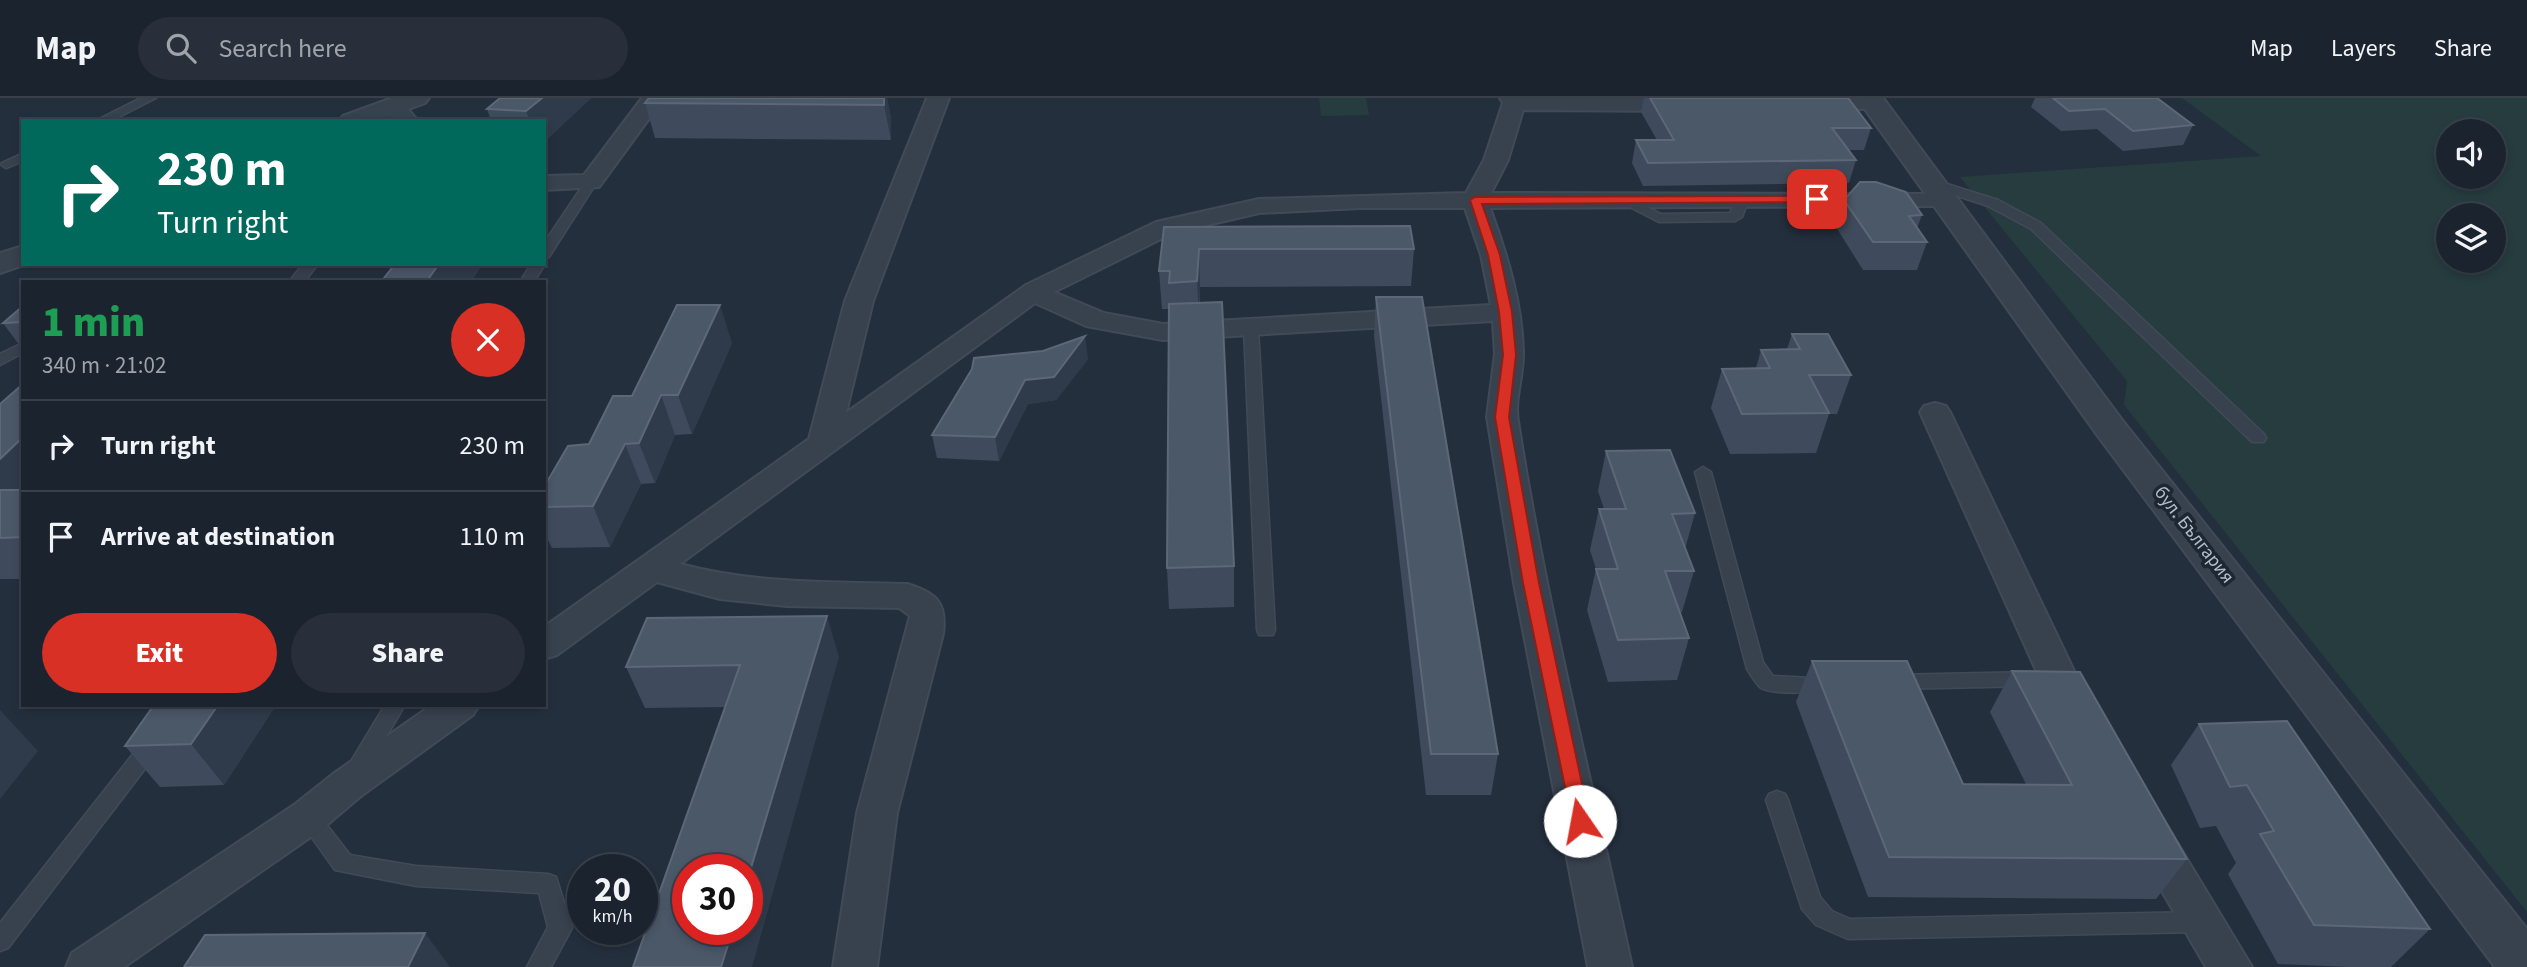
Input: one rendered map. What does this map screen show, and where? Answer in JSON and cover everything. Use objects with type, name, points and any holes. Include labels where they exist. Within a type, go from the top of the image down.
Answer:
[{"type":"street","points":[[546,183],[591,182],[653,98]]},
{"type":"street","points":[[823,445],[859,301],[938,98]]},
{"type":"street","points":[[1610,967],[1531,583],[1502,417],[1510,355],[1506,312],[1494,255],[1475,200],[1496,160],[1512,100],[1706,104]]},
{"type":"street","points":[[1785,104],[1872,100]]},
{"type":"street","name":"бул. България","points":[[1872,100],[2110,428],[2526,967]]},
{"type":"street","points":[[353,119],[400,104]]},
{"type":"street","points":[[358,119],[400,104]]},
{"type":"street","points":[[546,645],[1035,290],[1165,227],[1259,205],[1475,200],[1743,199],[1936,191]]},
{"type":"street","points":[[0,264],[21,256]]},
{"type":"street","points":[[1035,290],[1079,316],[1107,324],[1163,332],[1506,312]]},
{"type":"street","points":[[1935,412],[2059,678],[2092,737]]},
{"type":"street","points":[[653,569],[720,587],[787,594],[907,596],[928,612],[925,634],[877,813],[855,967]]},
{"type":"street","points":[[88,967],[308,817],[347,785],[457,707]]},
{"type":"street","points":[[2133,806],[2230,967]]},
{"type":"lane","points":[[105,119],[150,98]]},
{"type":"lane","points":[[6,164],[21,157]]},
{"type":"lane","points":[[546,251],[591,182]]},
{"type":"lane","points":[[1936,191],[1993,203],[2036,226],[2258,438]]},
{"type":"lane","points":[[298,280],[309,266]]},
{"type":"lane","points":[[1251,328],[1266,630]]},
{"type":"lane","points":[[0,360],[21,348]]},
{"type":"lane","points":[[1703,472],[1754,664],[1767,682],[1788,685],[1845,684]]},
{"type":"lane","points":[[1879,683],[2059,678]]},
{"type":"lane","points":[[347,785],[394,707]]},
{"type":"lane","points":[[0,941],[139,760]]},
{"type":"lane","points":[[1777,800],[1810,902],[1824,918],[1848,929],[2201,922]]},
{"type":"lane","points":[[308,817],[343,863],[416,876],[548,884],[561,928],[540,967]]},
{"type":"green space","points":[[1319,98],[1366,98],[1369,115],[1321,116]]},
{"type":"green space","points":[[2182,98],[2527,98],[2527,912],[2124,405],[2127,381],[1960,177],[2261,156]]},
{"type":"building","points":[[500,98],[542,98],[526,111],[487,109]]},
{"type":"building","points":[[649,98],[884,98],[884,105],[645,103]]},
{"type":"building","points":[[1650,98],[1848,98],[1871,128],[1832,128],[1856,160],[1648,163],[1636,140],[1674,140]]},
{"type":"building","points":[[2053,98],[2157,98],[2193,125],[2133,131],[2105,109],[2069,111]]},
{"type":"building","points":[[1860,182],[1876,182],[1906,192],[1922,215],[1909,216],[1927,242],[1873,242],[1844,200]]},
{"type":"building","points":[[1410,226],[1414,249],[1199,249],[1197,281],[1169,283],[1170,271],[1159,271],[1164,227]]},
{"type":"building","points":[[393,266],[438,266],[427,280],[383,280]]},
{"type":"building","points":[[1376,297],[1422,297],[1498,754],[1431,754]]},
{"type":"building","points":[[1222,302],[1234,566],[1167,568],[1169,304]]},
{"type":"building","points":[[677,305],[720,305],[678,395],[661,395],[639,443],[625,444],[593,506],[546,507],[546,484],[568,446],[589,444],[613,396],[632,396]]},
{"type":"building","points":[[21,308],[21,322],[3,323]]},
{"type":"building","points":[[1792,334],[1828,334],[1851,375],[1809,375],[1829,413],[1742,414],[1722,369],[1770,368],[1761,350],[1800,349]]},
{"type":"building","points":[[1085,336],[1054,377],[1025,380],[995,437],[932,435],[972,369],[974,358],[1043,351]]},
{"type":"building","points":[[21,386],[21,439],[0,459],[0,404]]},
{"type":"building","points":[[1670,450],[1695,513],[1672,514],[1694,571],[1665,571],[1689,638],[1618,640],[1596,569],[1618,569],[1599,509],[1626,509],[1606,451]]},
{"type":"building","points":[[0,490],[21,490],[21,537],[0,538]]},
{"type":"building","points":[[827,616],[755,854],[673,854],[740,665],[626,667],[647,618]]},
{"type":"building","points":[[1812,661],[1907,661],[1963,784],[2072,785],[2012,671],[2080,672],[2187,859],[1889,857]]},
{"type":"building","points":[[153,707],[217,707],[191,744],[125,746]]},
{"type":"building","points":[[2287,721],[2430,929],[2314,925],[2260,834],[2274,831],[2247,785],[2230,787],[2199,724]]},
{"type":"building","points":[[672,857],[672,945],[728,945],[721,967],[633,967],[641,945],[658,945],[658,896]]},
{"type":"building","points":[[425,933],[408,967],[184,967],[205,935]]},
{"type":"route","points":[[1580,821],[1531,583],[1502,417],[1510,355],[1506,312],[1494,255],[1475,200],[1817,199]]}]
